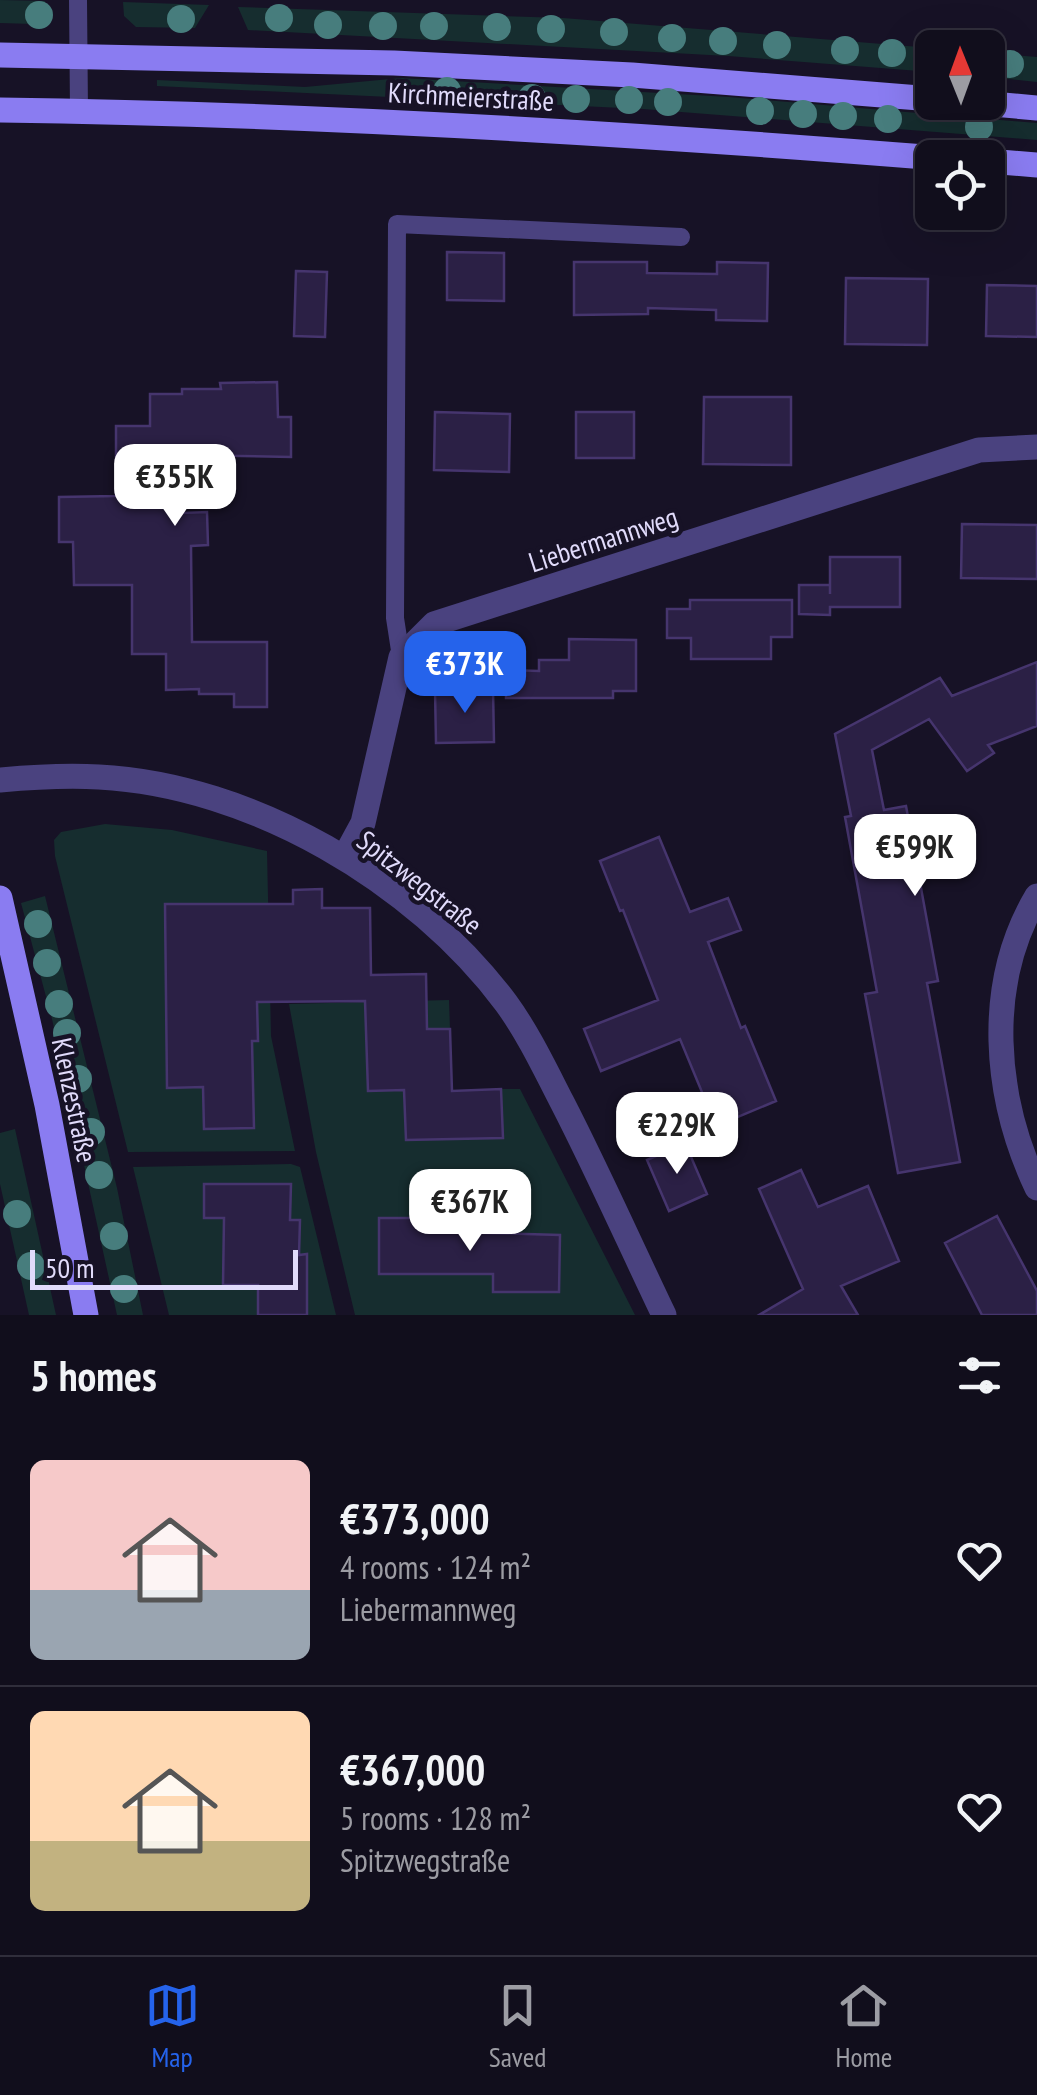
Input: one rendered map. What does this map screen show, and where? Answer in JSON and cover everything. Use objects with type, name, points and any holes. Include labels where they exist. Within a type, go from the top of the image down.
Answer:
[{"type":"main road","name":"Kirchmeierstraße","points":[[0,55],[394,63],[632,75],[915,99]]},
{"type":"main road","points":[[1005,105],[1037,108]]},
{"type":"main road","name":"Kirchmeierstraße","points":[[0,110],[520,128],[915,156]]},
{"type":"main road","points":[[1005,163],[1037,166]]},
{"type":"main road","name":"Klenzestraße","points":[[0,898],[47,1106],[86,1315]]},
{"type":"street","name":"Liebermannweg","points":[[401,657],[434,624],[979,450],[1037,447]]},
{"type":"street","points":[[344,858],[363,823],[401,657]]},
{"type":"street","name":"Spitzwegstraße","points":[[0,780],[100,776],[201,795],[280,823],[344,858],[427,918],[462,948],[508,1006],[593,1163],[664,1315]]},
{"type":"street","points":[[1037,896],[1009,965],[1000,1030],[1014,1128],[1037,1188]]},
{"type":"lane","points":[[78,0],[79,111]]},
{"type":"lane","points":[[401,657],[395,618],[396,224],[681,237]]},
{"type":"green space","points":[[0,0],[45,1],[45,12],[33,24],[0,23]]},
{"type":"green space","points":[[123,2],[209,5],[195,28],[136,27],[124,16]]},
{"type":"green space","points":[[238,7],[563,18],[915,47],[915,71],[728,56],[248,30]]},
{"type":"green space","points":[[1005,54],[1037,57],[1037,82],[1005,79]]},
{"type":"green space","points":[[401,78],[729,97],[915,113],[915,120],[1037,123],[1037,140],[643,109],[157,86],[157,80],[305,87]]},
{"type":"green space","points":[[105,824],[172,830],[267,851],[271,1036],[295,1151],[128,1152],[55,856],[54,840],[61,832]]},
{"type":"green space","points":[[45,896],[117,1188],[143,1315],[117,1315],[52,1019],[21,903]]},
{"type":"green space","points":[[449,1000],[450,1029],[366,1031],[368,1091],[404,1090],[407,1140],[502,1138],[501,1089],[520,1089],[635,1315],[355,1315],[316,1152],[289,1004]]},
{"type":"green space","points":[[15,1129],[56,1315],[29,1315],[0,1184],[0,1133]]},
{"type":"green space","points":[[133,1167],[300,1167],[336,1315],[169,1315]]},
{"type":"building","points":[[447,252],[504,253],[504,301],[447,300]]},
{"type":"building","points":[[574,262],[647,262],[647,273],[717,274],[717,262],[768,263],[767,321],[716,320],[716,310],[648,308],[648,314],[574,315]]},
{"type":"building","points":[[296,271],[327,272],[325,337],[294,336]]},
{"type":"building","points":[[846,278],[928,279],[927,345],[845,344]]},
{"type":"building","points":[[987,285],[1037,286],[1037,337],[986,336]]},
{"type":"building","points":[[277,382],[278,417],[291,417],[291,457],[182,455],[182,513],[207,512],[208,545],[191,546],[192,642],[267,642],[267,707],[234,707],[234,694],[166,690],[166,654],[132,654],[132,585],[74,585],[73,542],[59,542],[59,497],[116,496],[116,426],[150,426],[150,394],[221,389],[220,383]]},
{"type":"building","points":[[704,397],[791,397],[791,465],[703,464]]},
{"type":"building","points":[[435,412],[510,414],[509,472],[434,470]]},
{"type":"building","points":[[576,412],[634,412],[634,458],[576,458]]},
{"type":"building","points":[[962,524],[1037,525],[1037,579],[961,578]]},
{"type":"building","points":[[830,557],[900,557],[900,607],[830,607],[830,615],[799,614],[799,585],[830,585]]},
{"type":"building","points":[[690,600],[792,600],[792,637],[771,637],[771,659],[691,659],[691,638],[667,638],[667,609],[690,609]]},
{"type":"building","points":[[569,639],[636,640],[636,691],[613,691],[613,698],[506,698],[506,670],[539,671],[539,660],[569,660]]},
{"type":"building","points":[[1037,662],[1037,726],[988,745],[994,753],[967,771],[929,719],[872,750],[884,810],[906,806],[938,981],[927,983],[960,1162],[898,1173],[865,994],[877,992],[845,817],[851,816],[835,734],[940,678],[952,696]]},
{"type":"building","points":[[493,688],[494,742],[436,743],[435,690]]},
{"type":"building","points":[[659,837],[690,912],[728,898],[741,930],[708,942],[741,1028],[745,1026],[776,1101],[716,1126],[680,1039],[601,1071],[584,1029],[658,1000],[600,861]]},
{"type":"building","points":[[322,889],[322,908],[370,908],[371,975],[426,974],[427,1029],[450,1029],[452,1091],[501,1089],[503,1138],[406,1140],[404,1090],[368,1091],[365,1001],[257,1002],[258,1041],[252,1041],[254,1128],[204,1129],[203,1087],[167,1088],[165,904],[293,904],[293,890]]},
{"type":"building","points":[[685,1143],[707,1194],[669,1211],[647,1160]]},
{"type":"building","points":[[801,1170],[818,1207],[868,1186],[899,1261],[841,1286],[858,1315],[759,1315],[803,1289],[759,1189]]},
{"type":"building","points":[[204,1184],[291,1184],[290,1220],[300,1220],[299,1255],[307,1254],[307,1315],[258,1315],[258,1285],[223,1285],[224,1218],[204,1218]]},
{"type":"building","points":[[997,1216],[1037,1291],[1037,1315],[982,1315],[945,1243]]},
{"type":"building","points":[[379,1218],[448,1218],[448,1232],[560,1235],[559,1292],[493,1292],[493,1274],[379,1274]]}]
